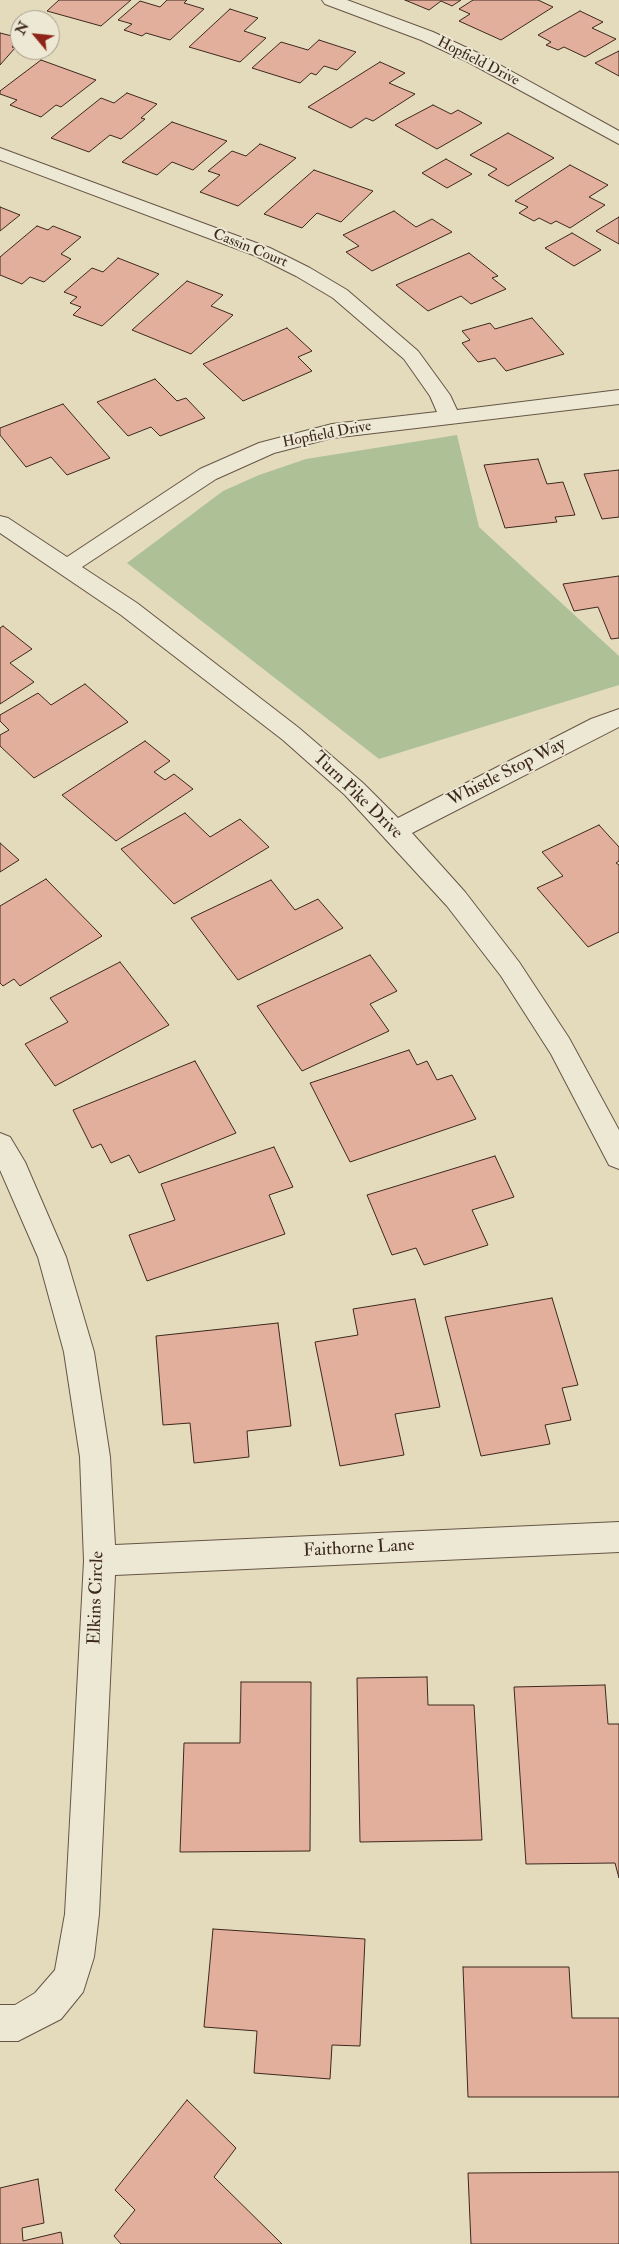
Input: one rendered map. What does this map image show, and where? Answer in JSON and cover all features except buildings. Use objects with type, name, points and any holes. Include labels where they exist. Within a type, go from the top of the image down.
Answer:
[{"type":"street","name":"Hopfield Drive","points":[[331,0],[427,36],[474,58],[619,138]]},
{"type":"street","name":"Cassin Court","points":[[0,154],[263,252],[304,272],[340,294],[411,355],[440,395],[449,416]]},
{"type":"street","name":"Hopfield Drive","points":[[67,567],[179,491],[237,460],[275,446],[332,431],[619,397]]},
{"type":"street","name":"Turn Pike Drive","points":[[0,523],[129,609],[291,734],[354,789],[456,898],[510,969],[560,1046],[619,1157]]},
{"type":"street","name":"Whistle Stop Way","points":[[395,831],[599,725],[619,718]]},
{"type":"street","name":"Elkins Circle","points":[[0,1145],[14,1170],[52,1257],[79,1352],[95,1457],[100,1561],[82,1914],[76,1957],[70,1978],[48,2006],[18,2022],[0,2023]]},
{"type":"street","name":"Faithorne Lane","points":[[100,1561],[619,1538]]},
{"type":"green space","points":[[457,435],[479,527],[619,656],[619,685],[379,759],[127,563],[223,491],[259,475],[306,459]]}]
